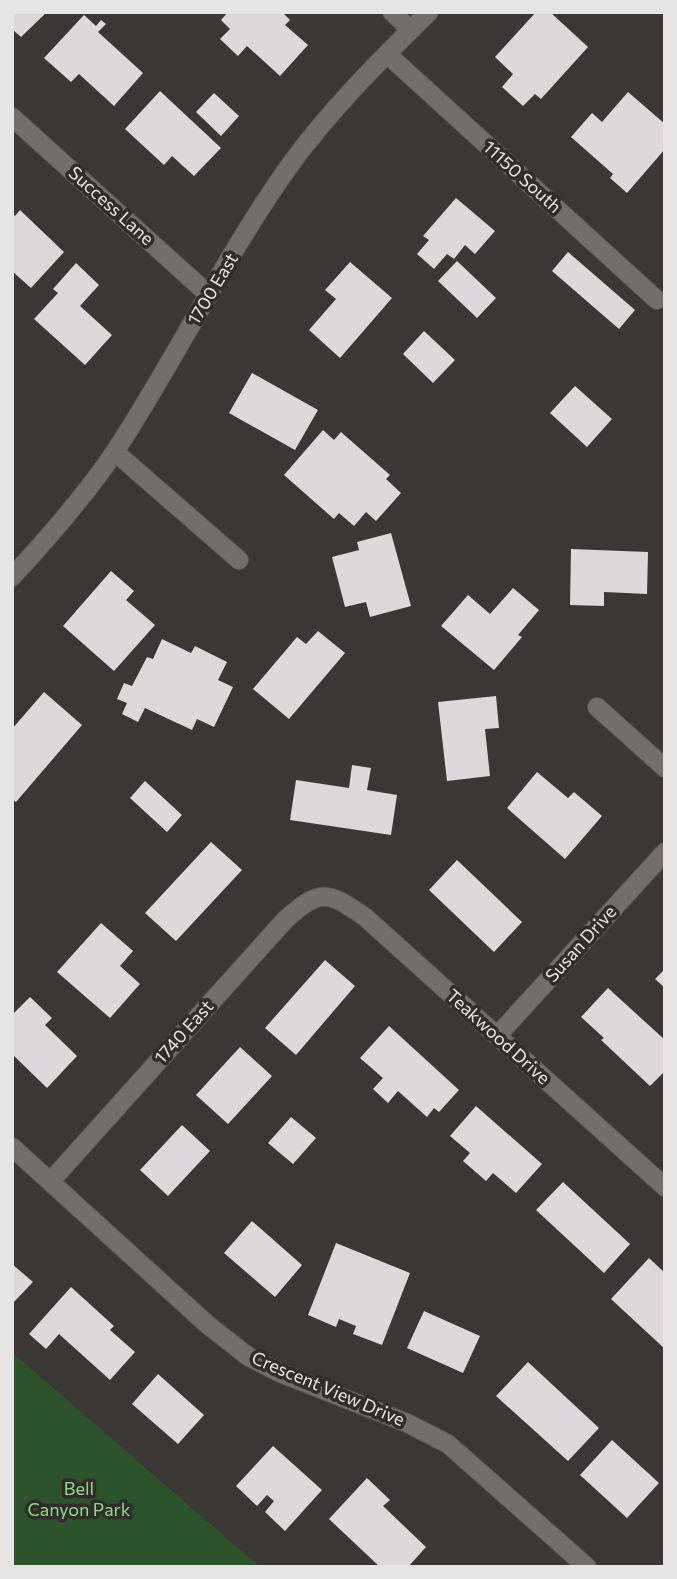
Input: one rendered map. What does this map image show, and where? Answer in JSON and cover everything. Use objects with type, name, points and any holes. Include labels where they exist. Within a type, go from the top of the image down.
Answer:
[{"type":"street","points":[[392,12],[411,30]]},
{"type":"street","name":"1700 East","points":[[12,577],[44,543],[115,452],[250,226],[291,165],[337,107],[429,12]]},
{"type":"street","name":"11150 South","points":[[387,54],[657,300]]},
{"type":"street","name":"Success Lane","points":[[12,117],[209,295]]},
{"type":"street","points":[[115,452],[239,560]]},
{"type":"street","points":[[597,707],[665,768]]},
{"type":"street","name":"Susan Drive","points":[[497,1037],[665,852]]},
{"type":"street","name":"Teakwood Drive","points":[[326,896],[346,904],[365,917],[665,1187]]},
{"type":"street","name":"1740 East","points":[[50,1182],[285,920],[307,900],[326,896]]},
{"type":"street","name":"Crescent View Drive","points":[[12,1147],[209,1326],[249,1357],[280,1373],[407,1423],[448,1444],[587,1567]]},
{"type":"green space","name":"Bell Canyon Park","points":[[12,1352],[260,1567],[12,1567]]},
{"type":"building","points":[[12,12],[47,12],[21,37],[12,29]]},
{"type":"building","points":[[228,12],[282,12],[290,20],[285,25],[308,45],[280,76],[247,46],[238,56],[220,39],[230,29],[221,20]]},
{"type":"building","points":[[536,12],[550,12],[588,47],[541,99],[535,94],[523,106],[502,87],[513,74],[495,57]]},
{"type":"building","points":[[84,15],[96,26],[101,20],[106,24],[98,32],[143,73],[114,106],[79,74],[71,82],[44,58]]},
{"type":"building","points":[[160,91],[221,148],[194,176],[172,156],[164,165],[125,129]]},
{"type":"building","points":[[628,92],[665,124],[665,149],[627,193],[610,178],[613,174],[571,137],[592,113],[602,122]]},
{"type":"building","points":[[214,93],[239,116],[221,136],[196,112]]},
{"type":"building","points":[[456,198],[495,231],[475,254],[465,245],[454,259],[447,254],[434,269],[417,254],[429,240],[423,236]]},
{"type":"building","points":[[20,210],[64,252],[31,288],[12,271],[12,213],[15,216]]},
{"type":"building","points":[[568,252],[635,310],[619,329],[552,271]]},
{"type":"building","points":[[457,261],[496,298],[477,318],[438,281]]},
{"type":"building","points":[[350,262],[392,298],[340,358],[309,330],[336,299],[325,290]]},
{"type":"building","points":[[76,263],[99,285],[80,306],[112,335],[85,365],[34,319],[58,293],[53,289]]},
{"type":"building","points":[[424,331],[455,360],[433,383],[403,354]]},
{"type":"building","points":[[252,373],[318,410],[295,450],[229,413]]},
{"type":"building","points":[[575,386],[612,419],[587,447],[550,413]]},
{"type":"building","points":[[323,430],[334,440],[341,432],[390,475],[386,479],[401,493],[376,521],[366,512],[354,526],[339,513],[334,519],[284,475]]},
{"type":"building","points":[[391,533],[411,606],[370,617],[366,602],[345,607],[332,557],[359,550],[357,542]]},
{"type":"building","points":[[571,549],[648,552],[647,594],[604,592],[604,606],[570,605]]},
{"type":"building","points":[[111,571],[134,591],[126,600],[155,625],[114,671],[63,626]]},
{"type":"building","points":[[513,588],[539,610],[518,635],[522,637],[494,670],[441,626],[468,595],[490,614]]},
{"type":"building","points":[[318,631],[345,653],[289,719],[253,689],[297,637],[306,644]]},
{"type":"building","points":[[162,639],[191,653],[195,646],[227,662],[218,680],[233,687],[214,727],[197,719],[192,730],[145,708],[138,722],[122,714],[127,703],[117,699],[124,683],[132,686],[147,657],[153,659]]},
{"type":"building","points":[[44,692],[82,725],[16,802],[12,799],[12,729]]},
{"type":"building","points":[[496,696],[499,728],[485,729],[490,776],[447,781],[438,702]]},
{"type":"building","points":[[352,765],[371,768],[367,790],[397,795],[391,835],[290,820],[296,780],[349,788]]},
{"type":"building","points":[[537,772],[568,798],[574,792],[602,816],[565,859],[507,808]]},
{"type":"building","points":[[145,781],[182,815],[167,832],[130,798]]},
{"type":"building","points":[[211,842],[242,870],[176,941],[145,913]]},
{"type":"building","points":[[457,860],[522,922],[494,952],[429,890]]},
{"type":"building","points":[[101,923],[133,951],[120,966],[140,984],[110,1018],[57,972]]},
{"type":"building","points":[[325,960],[355,986],[296,1055],[265,1028]]},
{"type":"building","points":[[665,969],[665,988],[655,979]]},
{"type":"building","points":[[608,988],[665,1040],[665,1071],[650,1086],[601,1040],[604,1038],[581,1017]]},
{"type":"building","points":[[30,997],[52,1018],[45,1025],[77,1056],[47,1088],[12,1054],[12,1015]]},
{"type":"building","points":[[389,1026],[459,1090],[439,1112],[434,1108],[427,1117],[398,1091],[388,1103],[373,1089],[383,1078],[360,1058]]},
{"type":"building","points":[[240,1047],[272,1076],[228,1124],[196,1095]]},
{"type":"building","points":[[476,1106],[542,1164],[516,1193],[493,1173],[486,1181],[463,1161],[470,1153],[450,1136]]},
{"type":"building","points":[[291,1117],[316,1138],[293,1164],[268,1143]]},
{"type":"building","points":[[182,1125],[210,1151],[168,1196],[140,1170]]},
{"type":"building","points":[[563,1182],[630,1244],[604,1273],[536,1210]]},
{"type":"building","points":[[252,1221],[302,1265],[275,1297],[224,1253]]},
{"type":"building","points":[[336,1243],[410,1273],[382,1345],[353,1334],[356,1326],[339,1319],[336,1327],[308,1315]]},
{"type":"building","points":[[649,1258],[665,1273],[665,1349],[611,1299]]},
{"type":"building","points":[[12,1264],[33,1282],[12,1304]]},
{"type":"building","points":[[71,1287],[114,1326],[110,1330],[135,1352],[110,1380],[59,1334],[46,1349],[29,1334]]},
{"type":"building","points":[[424,1311],[480,1336],[463,1373],[407,1348]]},
{"type":"building","points":[[528,1362],[599,1428],[568,1461],[496,1396]]},
{"type":"building","points":[[158,1374],[204,1415],[178,1444],[132,1404]]},
{"type":"building","points":[[612,1440],[659,1483],[627,1518],[580,1475]]},
{"type":"building","points":[[273,1446],[322,1490],[285,1531],[265,1512],[274,1501],[267,1495],[257,1506],[236,1486]]},
{"type":"building","points":[[367,1478],[390,1500],[383,1506],[426,1547],[408,1567],[380,1567],[329,1519]]}]
